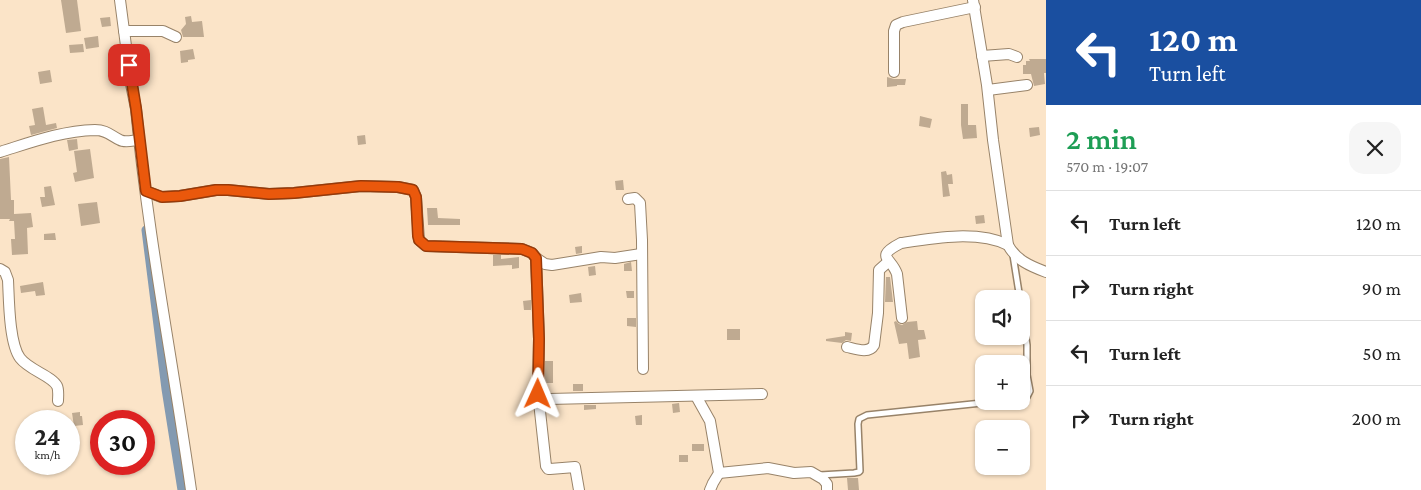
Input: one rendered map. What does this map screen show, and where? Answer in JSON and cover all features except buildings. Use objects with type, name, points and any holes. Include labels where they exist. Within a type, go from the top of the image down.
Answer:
[{"type":"street","points":[[120,0],[136,108],[134,140],[146,191],[191,490]]},
{"type":"street","points":[[894,72],[894,31],[896,25],[974,4],[1010,250]]},
{"type":"street","points":[[124,31],[163,31],[176,38]]},
{"type":"street","points":[[982,56],[1009,54],[1017,57]]},
{"type":"street","points":[[988,90],[1027,86]]},
{"type":"street","points":[[0,152],[49,136],[88,131],[103,131],[120,140],[134,140]]},
{"type":"street","points":[[146,191],[162,197],[216,190],[269,194],[361,186],[405,188],[413,190],[416,197],[418,236],[419,240],[426,246],[522,249],[532,253],[545,264],[552,265],[601,257],[615,258],[641,254]]},
{"type":"street","points":[[628,199],[635,198],[640,203],[643,369]]},
{"type":"street","points":[[902,318],[896,270],[888,262],[886,256],[888,251],[901,243],[980,237],[998,240],[1032,267],[1046,272]]},
{"type":"street","points":[[536,258],[539,339],[538,394],[547,468],[550,470],[575,467],[579,490]]},
{"type":"street","points":[[848,347],[870,350],[874,345],[878,313],[879,270],[888,262]]},
{"type":"street","points":[[0,269],[5,272],[8,280],[14,348],[29,367],[52,379],[58,387],[58,401]]},
{"type":"street","points":[[538,394],[549,399],[762,394]]},
{"type":"street","points":[[696,396],[710,421],[713,431],[719,473],[710,490]]},
{"type":"street","points":[[719,473],[768,468],[794,473],[811,472],[823,479],[827,490]]},
{"type":"lane","points":[[1010,250],[1018,290]]},
{"type":"lane","points":[[818,475],[860,471],[858,424],[859,419],[862,417],[920,408],[975,403]]},
{"type":"waterway","points":[[146,230],[166,389],[182,490]]},
{"type":"route","points":[[129,65],[146,191],[154,195],[162,197],[180,196],[216,190],[269,194],[361,186],[405,188],[413,190],[416,197],[418,236],[419,240],[426,246],[522,249],[532,253],[536,258],[538,278],[538,394]]}]
